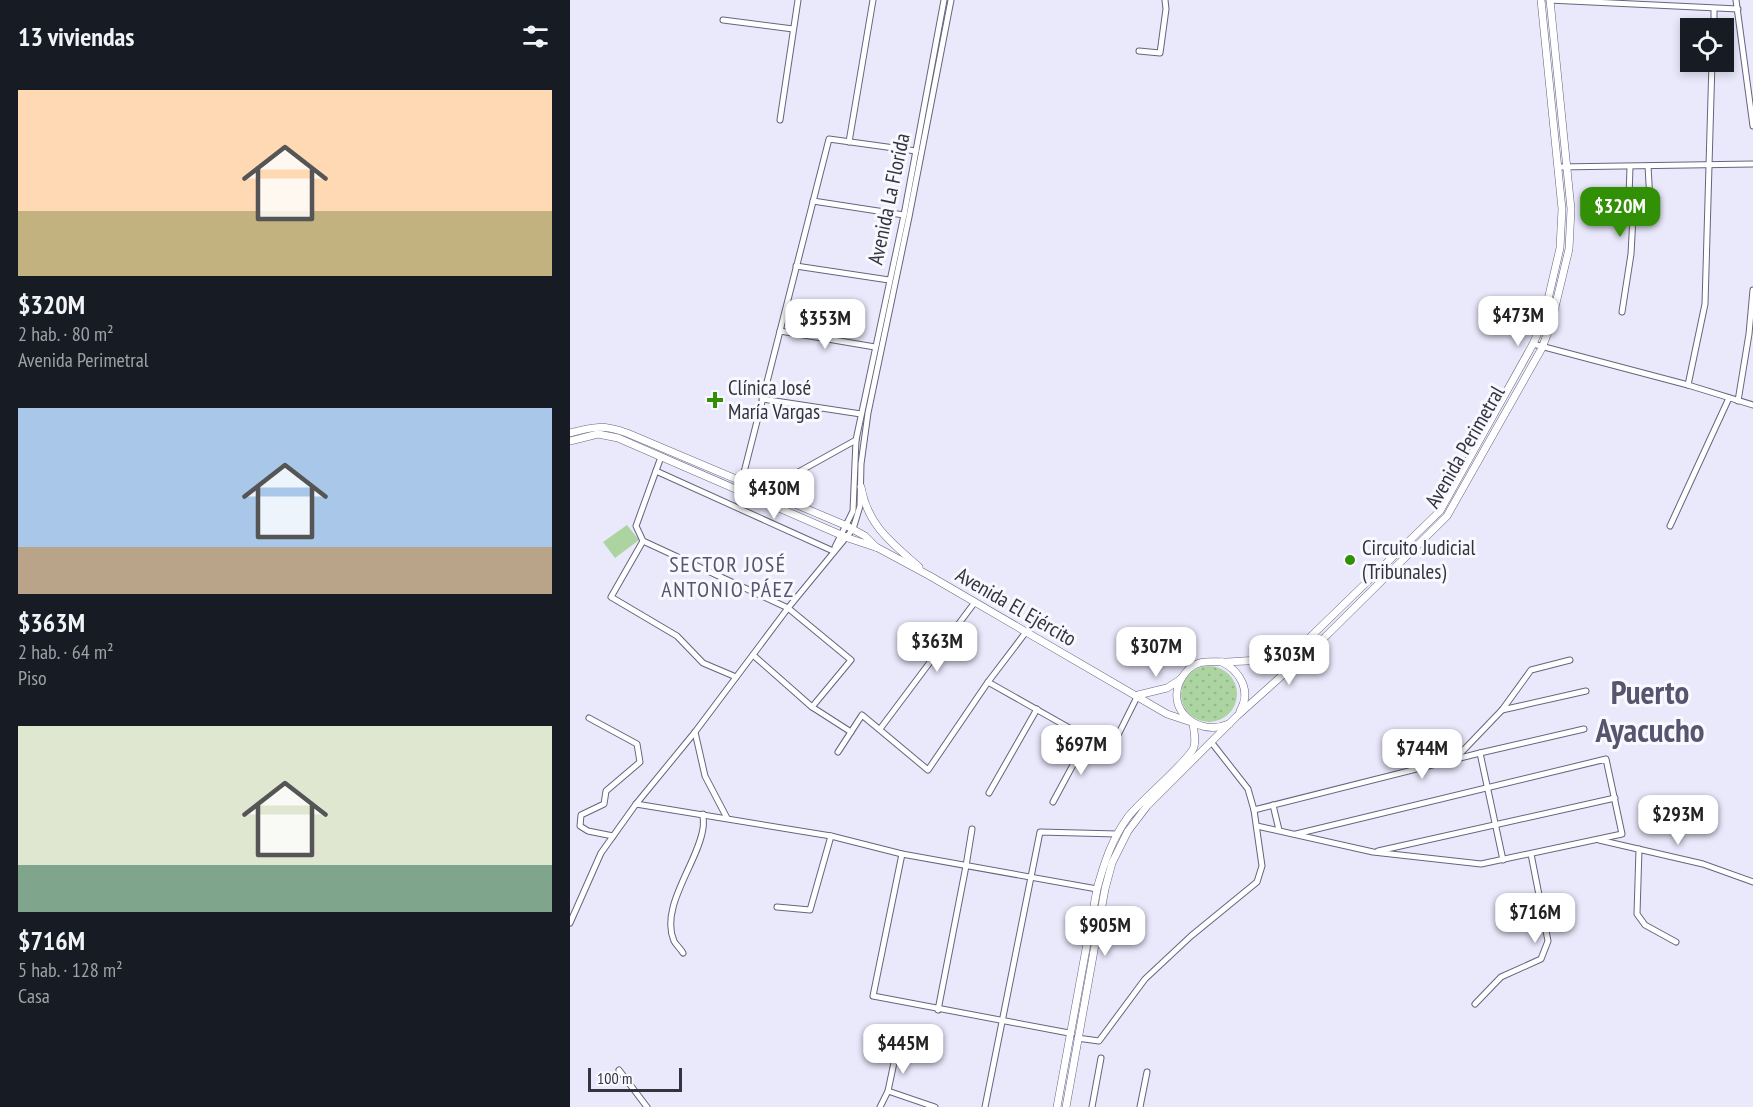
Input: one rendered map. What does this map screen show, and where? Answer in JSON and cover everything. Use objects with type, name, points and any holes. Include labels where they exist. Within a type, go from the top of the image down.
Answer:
[{"type":"main road","name":"Avenida Perimetral","points":[[1222,662],[1279,657],[1300,647],[1440,511],[1533,344],[1543,321],[1560,248],[1562,209],[1541,0]]},
{"type":"main road","name":"Avenida Perimetral","points":[[1066,1107],[1105,889],[1112,863],[1128,831],[1147,807],[1237,717],[1325,637],[1447,516],[1542,348],[1551,324],[1569,249],[1571,209],[1549,0]]},
{"type":"main road","name":"Avenida El Ejército","points":[[570,433],[588,428],[609,427],[742,480],[850,527],[865,536],[878,548]]},
{"type":"main road","name":"Avenida El Ejército","points":[[570,441],[597,434],[608,435],[845,537],[878,548],[1138,695],[1167,714],[1192,723]]},
{"type":"main road","points":[[861,488],[866,509],[880,531],[930,576]]},
{"type":"main road","points":[[1210,660],[1222,662],[1232,667],[1244,685],[1243,707],[1237,717],[1228,724],[1217,728],[1205,728],[1192,723],[1183,714],[1178,703],[1177,691],[1188,669],[1210,660]]},
{"type":"main road","points":[[1138,695],[1167,688],[1181,679]]},
{"type":"main road","points":[[1057,1107],[1097,889],[1106,856],[1118,834],[1143,800],[1190,754],[1195,738],[1192,723]]},
{"type":"street","points":[[780,120],[798,0]]},
{"type":"street","points":[[849,142],[873,0]]},
{"type":"street","name":"Avenida La Florida","points":[[850,527],[854,502],[856,440],[904,215],[944,0]]},
{"type":"street","points":[[570,923],[601,853],[636,804],[695,732],[788,608],[845,537],[860,506],[861,464],[866,421],[907,228],[951,0]]},
{"type":"street","points":[[1139,51],[1160,53],[1166,9],[1165,0]]},
{"type":"street","points":[[1549,0],[1738,9]]},
{"type":"street","points":[[1736,0],[1753,126]]},
{"type":"street","points":[[1714,9],[1714,18]]},
{"type":"street","points":[[723,20],[793,29]]},
{"type":"street","points":[[1688,385],[1704,304],[1712,72]]},
{"type":"street","points":[[742,480],[829,139],[916,151]]},
{"type":"street","points":[[1558,167],[1753,164]]},
{"type":"street","points":[[1648,166],[1651,218]]},
{"type":"street","points":[[1622,312],[1627,286],[1633,216],[1629,197],[1630,167]]},
{"type":"street","points":[[813,201],[904,215]]},
{"type":"street","points":[[796,266],[889,280]]},
{"type":"street","points":[[1738,401],[1751,335],[1753,290]]},
{"type":"street","points":[[780,331],[874,347]]},
{"type":"street","points":[[1533,344],[1688,385],[1753,405]]},
{"type":"street","points":[[1670,526],[1729,398]]},
{"type":"street","points":[[762,399],[861,414]]},
{"type":"street","points":[[766,490],[856,440]]},
{"type":"street","points":[[661,457],[636,526],[643,541],[788,608],[851,660],[812,707]]},
{"type":"street","points":[[656,471],[833,551]]},
{"type":"street","points":[[643,541],[611,597],[677,636],[703,663],[736,677]]},
{"type":"street","points":[[880,729],[975,602]]},
{"type":"street","points":[[838,752],[862,715],[928,770],[987,682],[1026,632]]},
{"type":"street","points":[[753,655],[812,707],[851,732]]},
{"type":"street","points":[[1454,760],[1502,710],[1531,670],[1570,660]]},
{"type":"street","points":[[987,682],[1110,751],[1138,695]]},
{"type":"street","points":[[1502,710],[1587,691]]},
{"type":"street","points":[[989,793],[1037,709]]},
{"type":"street","points":[[589,718],[637,744],[640,758],[640,762],[606,791],[604,804],[581,815],[580,826],[588,831],[613,836]]},
{"type":"street","points":[[1254,810],[1584,729]]},
{"type":"street","points":[[695,732],[705,776],[727,818]]},
{"type":"street","points":[[1053,802],[1087,739]]},
{"type":"street","points":[[1077,1038],[1099,1041],[1145,979],[1191,936],[1257,882],[1262,866],[1257,826],[1248,789],[1212,743]]},
{"type":"street","points":[[1480,753],[1503,860]]},
{"type":"street","points":[[1257,826],[1373,852],[1481,864],[1622,834],[1606,759],[1296,834]]},
{"type":"street","points":[[1373,852],[1615,798]]},
{"type":"street","points":[[636,804],[831,836],[902,854],[1097,889]]},
{"type":"street","points":[[1273,805],[1279,830]]},
{"type":"street","points":[[683,953],[674,941],[672,921],[681,884],[704,828],[703,814]]},
{"type":"street","points":[[938,1010],[972,829]]},
{"type":"street","points":[[985,1107],[1040,832],[1118,834]]},
{"type":"street","points":[[777,907],[810,910],[831,836]]},
{"type":"street","points":[[1598,840],[1703,864],[1753,882]]},
{"type":"street","points":[[1639,849],[1637,914],[1645,925],[1676,942]]},
{"type":"street","points":[[902,854],[873,996],[1069,1033]]},
{"type":"street","points":[[1475,1004],[1501,977],[1541,959],[1546,950],[1548,941],[1531,854]]},
{"type":"street","points":[[880,1107],[888,1091],[896,1053]]},
{"type":"street","points":[[1092,1107],[1101,1058]]},
{"type":"street","points":[[619,1070],[647,1107]]},
{"type":"street","points":[[1140,1107],[1147,1072]]},
{"type":"street","points":[[888,1091],[935,1107]]},
{"type":"green space","points":[[627,525],[639,540],[615,558],[603,542]]},
{"type":"green space","points":[[1209,666],[1224,671],[1232,679],[1237,694],[1232,709],[1224,717],[1209,722],[1194,717],[1186,709],[1181,694],[1186,679],[1194,671]]},
{"type":"place","name":"Clínica José María Vargas","points":[[715,400]]},
{"type":"place","name":"Circuito Judicial (Tribunales)","points":[[1350,560]]},
{"type":"district","name":"SECTOR JOSÉ ANTONIO PÁEZ","points":[[728,576]]},
{"type":"district","name":"Puerto Ayacucho","points":[[1650,711]]}]
